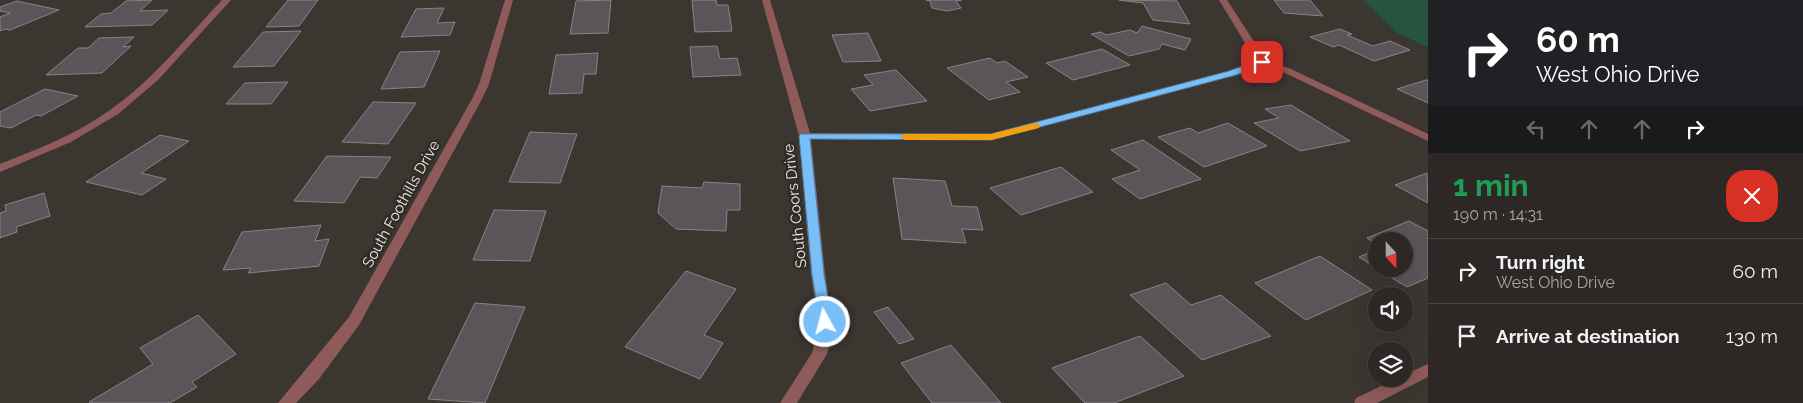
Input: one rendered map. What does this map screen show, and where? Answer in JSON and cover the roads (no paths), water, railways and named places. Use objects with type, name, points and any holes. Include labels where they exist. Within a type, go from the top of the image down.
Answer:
[{"type":"street","points":[[0,168],[73,136],[128,102],[228,0]]},
{"type":"street","name":"South Foothills Drive","points":[[286,403],[336,346],[368,298],[477,99],[484,84],[509,0]]},
{"type":"street","name":"South Coors Drive","points":[[766,0],[804,136],[818,274],[825,322],[824,337],[819,354],[788,403]]},
{"type":"street","points":[[1223,0],[1262,62]]},
{"type":"street","points":[[804,136],[991,137],[1223,75],[1262,62],[1288,71],[1428,138]]},
{"type":"street","points":[[1362,403],[1385,399],[1428,370]]}]
